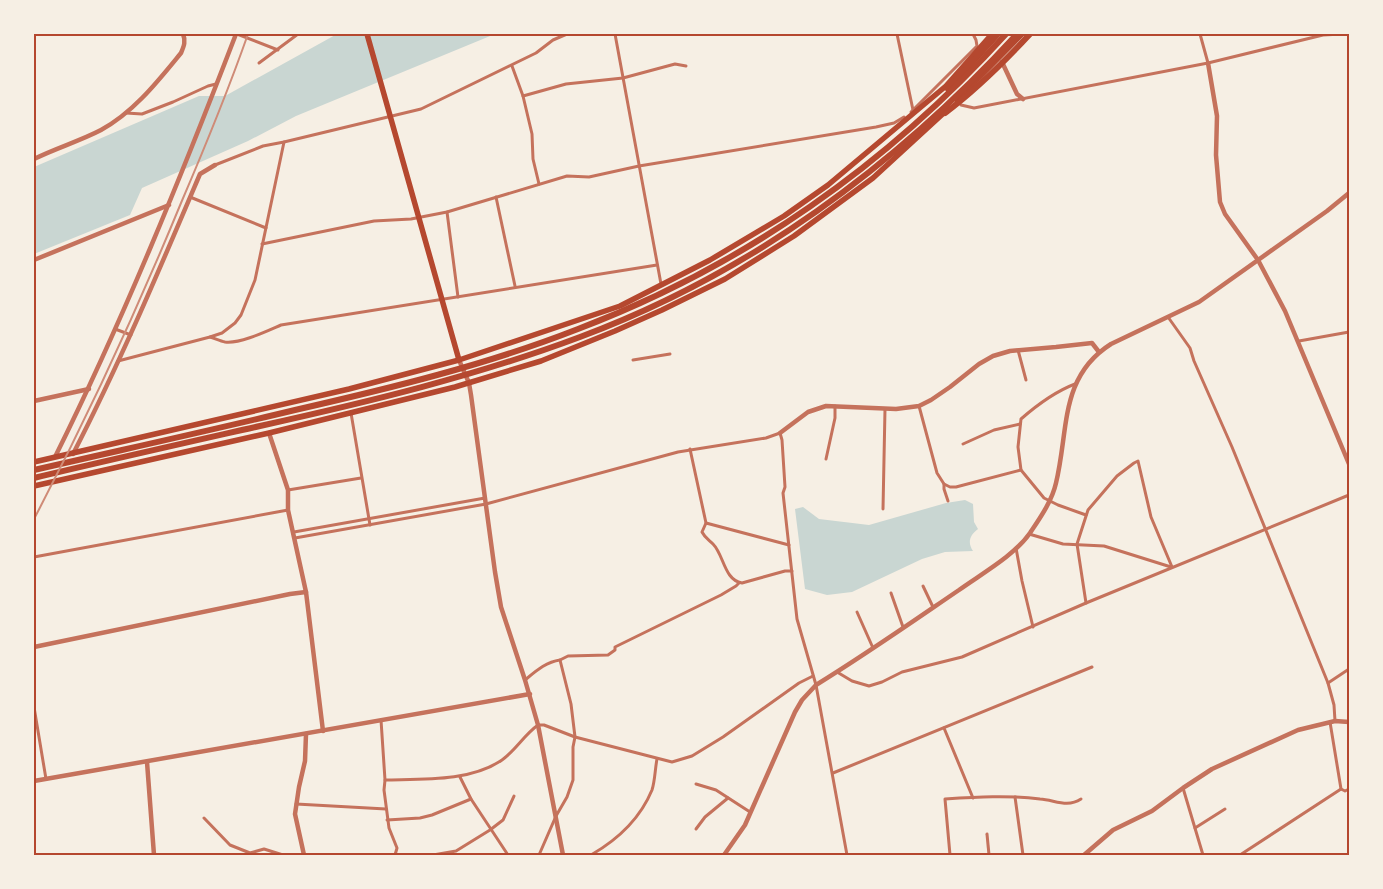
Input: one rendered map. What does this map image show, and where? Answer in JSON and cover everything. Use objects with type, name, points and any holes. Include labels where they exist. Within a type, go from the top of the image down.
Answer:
[{"type":"highway","points":[[938,103],[937,101],[998,34]]},
{"type":"highway","points":[[34,470],[396,386],[493,359],[580,329],[664,292],[715,266],[788,223],[865,166],[958,85],[1006,34]]},
{"type":"highway","points":[[34,478],[360,403],[466,375],[580,338],[623,320],[711,277],[792,229],[871,172],[921,130],[1017,34]]},
{"type":"highway","points":[[921,130],[961,101],[1030,34]]},
{"type":"main road","points":[[366,34],[459,360]]},
{"type":"main road","points":[[34,486],[268,433],[469,383],[541,360],[623,327],[725,279],[774,250],[832,210],[873,178],[954,104],[1022,34]]},
{"type":"main road","points":[[34,462],[349,389],[459,360],[620,306],[710,260],[761,230],[828,185],[946,86],[990,35]]},
{"type":"street","points":[[34,159],[101,130],[125,113],[143,97],[181,53],[185,39],[183,34]]},
{"type":"street","points":[[54,458],[89,389],[169,205],[237,34],[278,50]]},
{"type":"street","points":[[259,63],[298,34]]},
{"type":"street","points":[[553,40],[554,34]]},
{"type":"street","points":[[72,454],[102,397],[200,174],[215,165],[263,146],[421,109],[512,66],[536,53],[553,40],[567,34]]},
{"type":"street","points":[[614,34],[661,284]]},
{"type":"street","points":[[897,34],[913,110]]},
{"type":"street","points":[[262,244],[374,221],[419,218],[447,212],[567,176],[589,177],[639,166],[894,124],[913,110],[977,46],[973,34]]},
{"type":"street","points":[[1200,34],[1208,62],[1217,116],[1216,155],[1220,202],[1225,214],[1258,260],[1299,342],[1349,464]]},
{"type":"street","points":[[961,105],[974,108],[1023,99],[1208,62],[1313,37],[1342,34]]},
{"type":"street","points":[[990,35],[1017,94],[1023,99]]},
{"type":"street","points":[[523,96],[566,84],[623,78],[675,64],[686,66]]},
{"type":"street","points":[[512,66],[523,96],[532,134],[533,159],[539,184]]},
{"type":"street","points":[[125,113],[142,114],[208,86],[216,87]]},
{"type":"street","points":[[118,361],[210,337],[222,333],[235,323],[255,280],[284,142]]},
{"type":"street","points":[[724,855],[741,832],[792,718],[802,700],[816,684],[837,672],[933,607],[1016,548],[1029,534],[1050,501],[1056,484],[1074,384],[1082,371],[1099,352],[1199,302],[1327,211],[1349,193]]},
{"type":"street","points":[[190,197],[266,228]]},
{"type":"street","points":[[496,197],[516,286]]},
{"type":"street","points":[[34,260],[169,205]]},
{"type":"street","points":[[447,212],[458,297]]},
{"type":"street","points":[[210,337],[225,342],[234,341],[281,325],[657,265]]},
{"type":"street","points":[[1168,317],[1190,348],[1328,683],[1334,705],[1332,722],[1341,789]]},
{"type":"street","points":[[115,329],[130,335]]},
{"type":"street","points":[[1299,342],[1349,332]]},
{"type":"street","points":[[295,538],[486,504],[690,449],[766,438],[780,433],[808,412],[817,408],[835,406],[896,410],[919,406],[932,400],[979,364],[993,356],[1010,350],[1092,343],[1099,352]]},
{"type":"street","points":[[1018,350],[1026,380]]},
{"type":"street","points":[[633,360],[670,354]]},
{"type":"street","points":[[459,360],[469,383],[501,607],[526,680],[538,725],[563,855]]},
{"type":"street","points":[[1074,384],[1060,390],[1021,419],[1018,457],[1020,470],[1044,498],[1086,515]]},
{"type":"street","points":[[34,401],[89,389]]},
{"type":"street","points":[[826,459],[835,418],[835,406]]},
{"type":"street","points":[[919,406],[937,473],[944,484],[948,501]]},
{"type":"street","points":[[883,509],[885,409]]},
{"type":"street","points":[[351,413],[370,524]]},
{"type":"street","points":[[963,444],[994,430],[1020,424]]},
{"type":"street","points":[[268,433],[288,490],[288,510],[306,592],[323,731]]},
{"type":"street","points":[[780,433],[797,620],[816,684],[847,855]]},
{"type":"street","points":[[690,449],[706,523],[702,532],[718,551],[721,560],[733,579],[739,583]]},
{"type":"street","points":[[1086,603],[1077,544],[1086,515],[1088,510],[1117,476],[1134,462],[1138,461],[1151,517],[1172,567]]},
{"type":"street","points":[[944,484],[956,487],[1020,470]]},
{"type":"street","points":[[288,490],[361,478]]},
{"type":"street","points":[[837,672],[852,681],[869,686],[902,672],[962,657],[1172,567],[1349,495]]},
{"type":"street","points":[[294,532],[485,498]]},
{"type":"street","points":[[34,557],[288,510]]},
{"type":"street","points":[[706,523],[789,545]]},
{"type":"street","points":[[1029,534],[1050,541],[1104,546],[1172,567]]},
{"type":"street","points":[[1016,548],[1033,627]]},
{"type":"street","points":[[526,680],[540,668],[568,656],[608,654],[615,650],[615,647],[721,594],[739,583],[785,571],[792,571]]},
{"type":"street","points":[[924,586],[933,607]]},
{"type":"street","points":[[34,647],[306,592]]},
{"type":"street","points":[[891,593],[903,627]]},
{"type":"street","points":[[857,612],[873,648]]},
{"type":"street","points":[[539,855],[556,816],[567,797],[573,780],[573,747],[575,737],[571,704],[560,660]]},
{"type":"street","points":[[833,774],[1092,668]]},
{"type":"street","points":[[1328,683],[1349,669]]},
{"type":"street","points":[[385,780],[460,777],[501,761],[538,725],[544,725],[575,737],[672,762],[692,756],[723,737],[799,683],[814,676]]},
{"type":"street","points":[[34,781],[530,694]]},
{"type":"street","points":[[34,707],[46,779]]},
{"type":"street","points":[[381,720],[387,820],[396,848],[395,855]]},
{"type":"street","points":[[1084,855],[1113,830],[1152,811],[1212,769],[1298,730],[1332,722],[1349,722]]},
{"type":"street","points":[[944,728],[973,798]]},
{"type":"street","points":[[304,855],[296,822],[296,804],[305,762],[306,734]]},
{"type":"street","points":[[591,855],[621,834],[636,818],[652,789],[657,759]]},
{"type":"street","points":[[147,762],[154,855]]},
{"type":"street","points":[[460,777],[471,799],[506,854]]},
{"type":"street","points":[[696,784],[716,790],[750,812]]},
{"type":"street","points":[[1183,788],[1203,855]]},
{"type":"street","points":[[1240,855],[1341,789],[1345,791],[1349,789]]},
{"type":"street","points":[[433,855],[456,852],[490,830],[503,820],[514,796]]},
{"type":"street","points":[[696,829],[705,817],[728,798]]},
{"type":"street","points":[[1015,798],[1023,855]]},
{"type":"street","points":[[950,855],[945,799],[1040,798],[1063,804],[1076,803],[1082,799]]},
{"type":"street","points":[[387,820],[420,818],[432,815],[471,799]]},
{"type":"street","points":[[296,804],[386,809]]},
{"type":"street","points":[[1195,828],[1225,808]]},
{"type":"street","points":[[204,818],[230,845],[250,853],[264,849],[283,855]]},
{"type":"street","points":[[986,834],[989,855]]},
{"type":"shaded area","points":[[337,34],[495,34],[296,116],[248,141],[142,188],[130,215],[34,254],[34,167],[199,96],[225,96]]},
{"type":"shaded area","points":[[965,500],[973,504],[974,522],[978,529],[970,539],[973,551],[945,552],[922,559],[852,592],[827,595],[805,589],[795,509],[803,507],[819,519],[869,525],[946,503]]},
{"type":"railway","points":[[34,519],[93,402],[147,283],[207,140],[248,34]]}]
